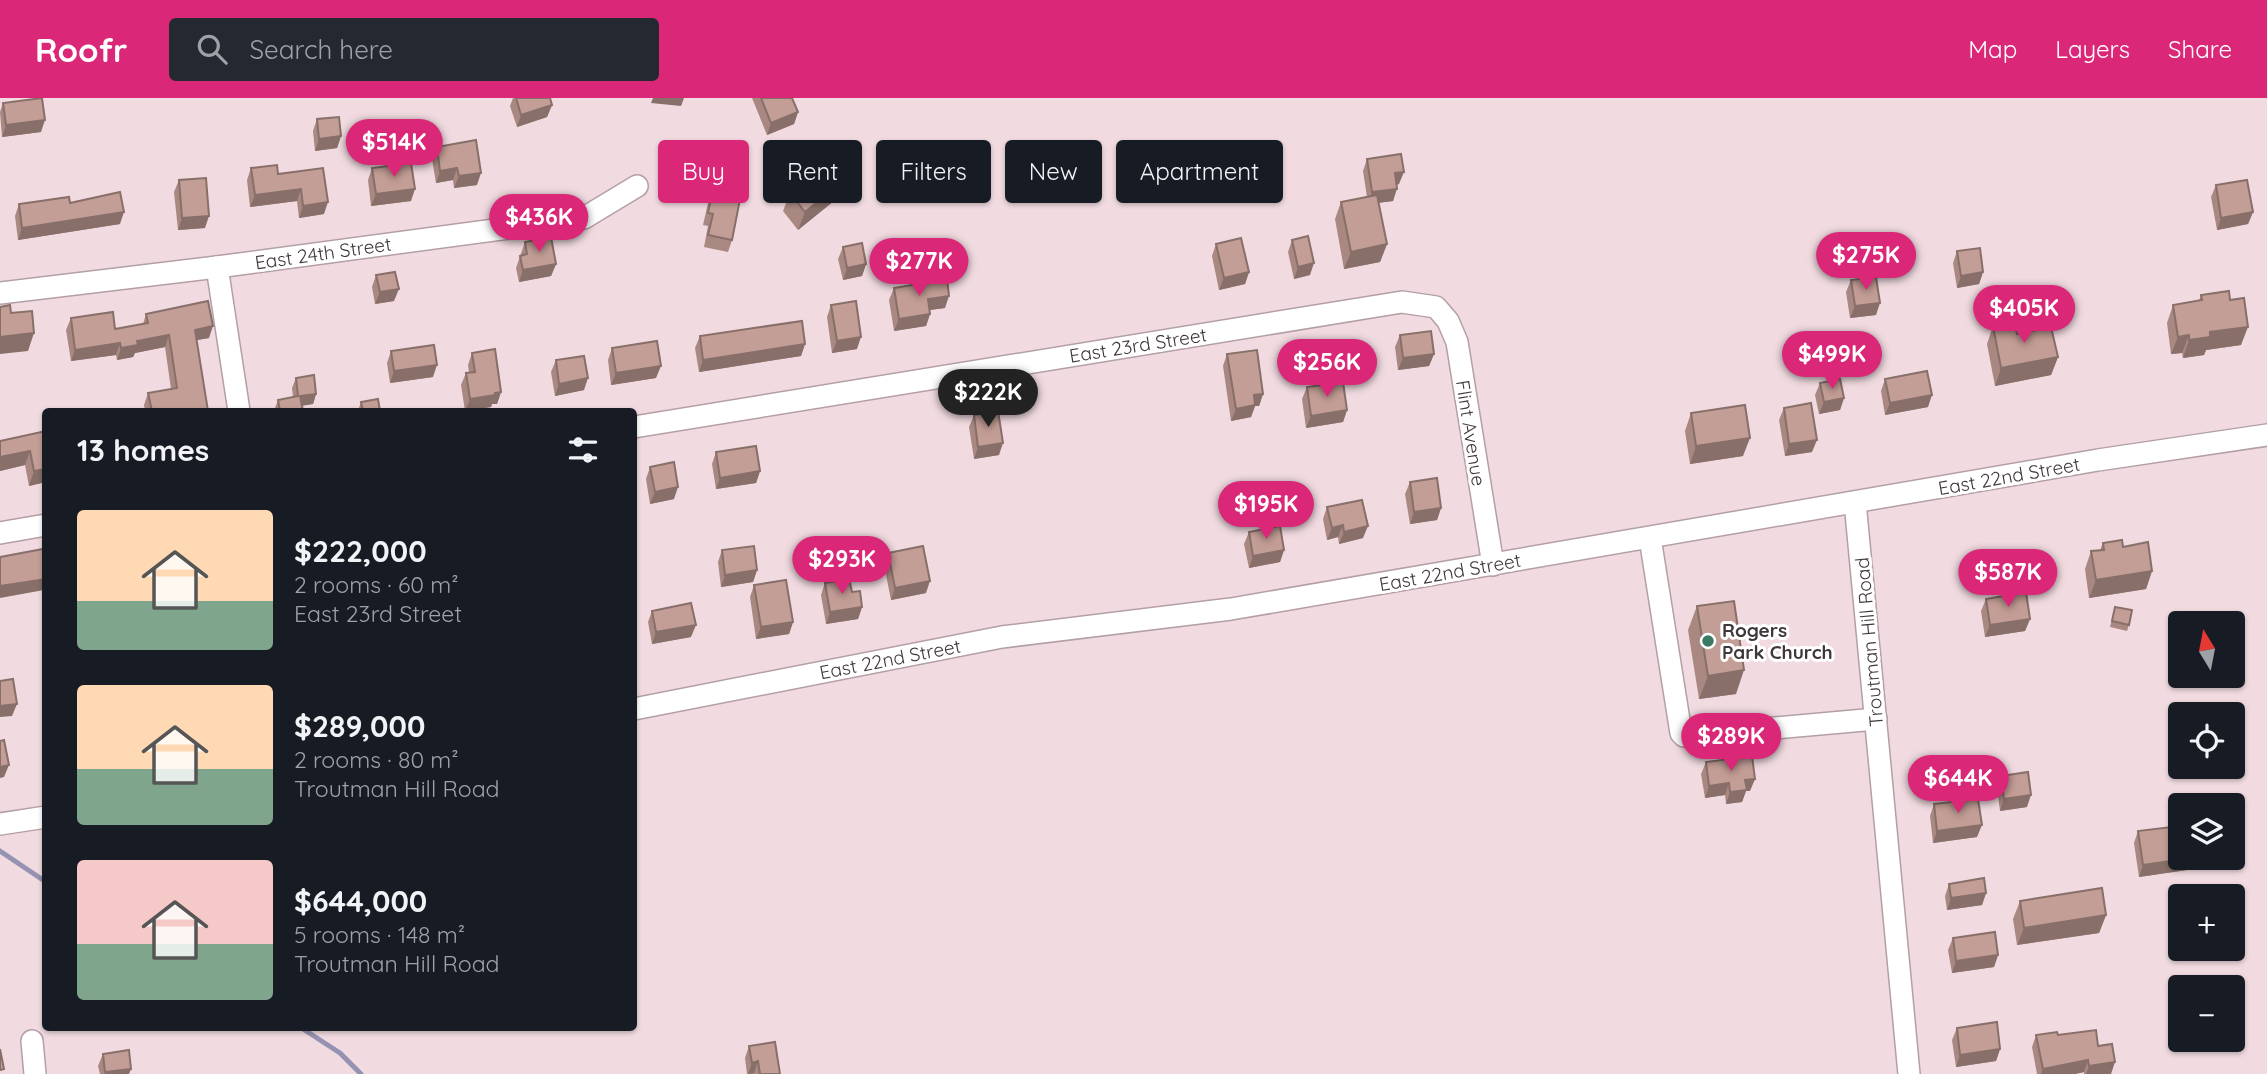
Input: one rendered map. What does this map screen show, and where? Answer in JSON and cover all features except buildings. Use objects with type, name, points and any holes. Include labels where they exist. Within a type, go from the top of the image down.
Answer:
[{"type":"street","name":"East 24th Street","points":[[0,293],[584,218],[638,186]]},
{"type":"street","points":[[217,267],[239,408]]},
{"type":"street","name":"East 23rd Street","points":[[637,427],[1402,302],[1436,307]]},
{"type":"street","name":"Flint Avenue","points":[[1436,307],[1448,321],[1457,342],[1493,565]]},
{"type":"street","name":"East 22nd Street","points":[[637,708],[1002,638],[1231,608],[2098,460],[2267,435]]},
{"type":"street","name":"Troutman Hill Road","points":[[1856,502],[1909,1074]]},
{"type":"street","points":[[0,533],[42,526]]},
{"type":"street","points":[[1650,537],[1681,733],[1684,736],[1876,719]]},
{"type":"street","points":[[0,824],[42,818]]},
{"type":"street","points":[[32,1041],[35,1074]]},
{"type":"waterway","points":[[0,851],[42,879]]},
{"type":"waterway","points":[[306,1031],[340,1053],[361,1074]]},
{"type":"place","name":"Rogers Park Church","points":[[1708,641]]}]
